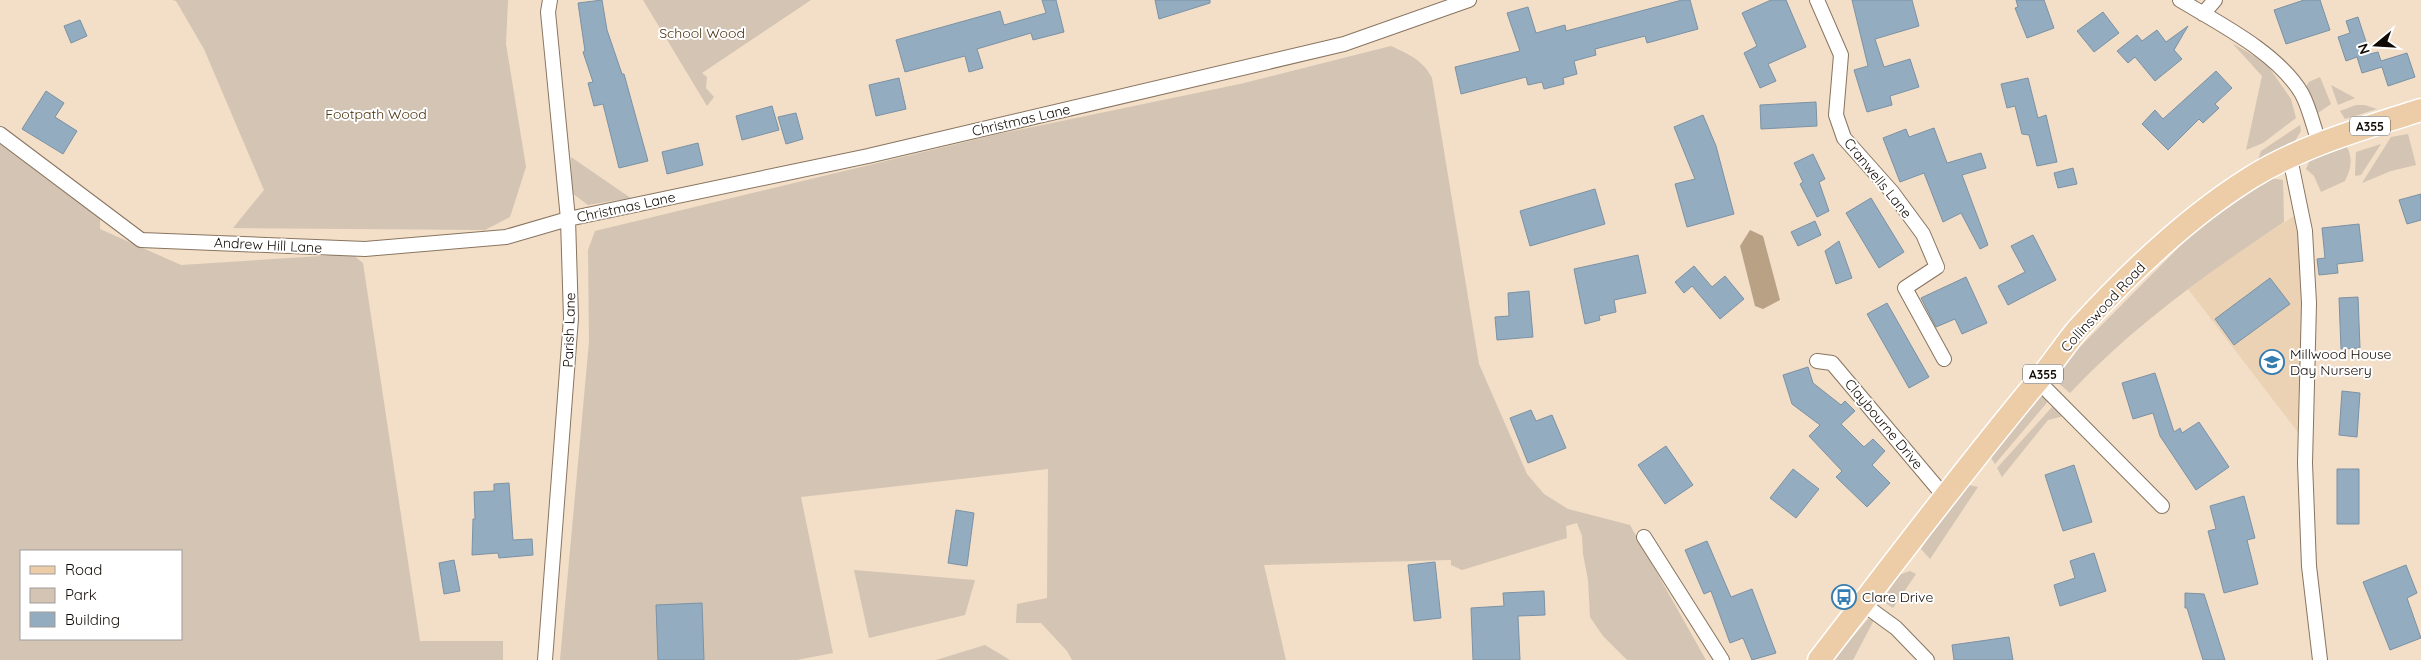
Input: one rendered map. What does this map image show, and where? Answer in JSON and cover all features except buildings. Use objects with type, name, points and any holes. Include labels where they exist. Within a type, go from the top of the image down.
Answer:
[{"type":"main road","name":"A355","points":[[2320,145],[2347,134],[2421,110]]},
{"type":"main road","name":"Collinswood Road","points":[[1819,660],[1991,436],[2038,381],[2076,331],[2133,271],[2202,212],[2251,178],[2320,145]]},
{"type":"street","name":"Parish Lane","points":[[545,660],[571,318],[568,219],[548,12],[550,0]]},
{"type":"street","name":"Christmas Lane","points":[[568,219],[868,156],[1335,46],[1469,0]]},
{"type":"street","name":"Cranwells Lane","points":[[1817,0],[1841,55],[1836,115],[1844,138],[1892,192],[1923,234],[1937,267],[1905,288],[1944,359]]},
{"type":"street","points":[[2180,0],[2263,53],[2280,68],[2302,95],[2320,145]]},
{"type":"street","points":[[2203,14],[2215,0]]},
{"type":"street","name":"Andrew Hill Lane","points":[[0,134],[142,240],[365,250],[506,237],[568,219]]},
{"type":"street","points":[[2290,158],[2304,231],[2309,303],[2305,463],[2309,566],[2320,660]]},
{"type":"street","name":"Claybourne Drive","points":[[1817,361],[1832,363],[1945,496]]},
{"type":"street","points":[[2038,381],[2162,506]]},
{"type":"street","points":[[1644,538],[1722,660]]},
{"type":"street","points":[[1863,604],[1896,628],[1927,660]]},
{"type":"shaded area","name":"Millwood House Day Nursery","points":[[2294,216],[2299,217],[2301,287],[2300,435],[2188,289],[2227,260]]},
{"type":"shaded area","points":[[1750,230],[1763,236],[1780,300],[1763,309],[1755,306],[1740,246]]},
{"type":"green space","name":"Footpath Wood","points":[[172,0],[508,0],[506,44],[526,167],[510,217],[485,230],[233,228],[264,190],[204,49],[176,1]]},
{"type":"green space","name":"School Wood","points":[[643,0],[811,0],[702,73],[707,77],[706,88],[714,97],[707,106]]},
{"type":"green space","points":[[2232,43],[2266,63],[2291,99],[2296,118],[2263,143],[2246,150],[2262,76]]},
{"type":"green space","points":[[1391,46],[1420,62],[1432,78],[1479,364],[1527,474],[1544,494],[1568,509],[1630,525],[1706,660],[1627,660],[1603,636],[1590,617],[1588,580],[1582,536],[1577,523],[1566,526],[1567,538],[1462,570],[1451,565],[1451,560],[1264,565],[1286,660],[1072,660],[1067,651],[1041,623],[1016,623],[1017,604],[1047,598],[1048,469],[801,497],[833,653],[797,660],[560,660],[589,342],[588,250],[595,231],[994,135],[1240,84]]},
{"type":"green space","points":[[2320,77],[2331,104],[2318,113],[2305,88],[2309,82]]},
{"type":"green space","points":[[2331,85],[2355,98],[2338,105]]},
{"type":"green space","points":[[2356,105],[2365,105],[2377,109],[2345,119],[2340,111]]},
{"type":"green space","points":[[2300,125],[2301,131],[2295,141],[2258,160],[2261,151]]},
{"type":"green space","points":[[2408,134],[2416,165],[2391,171],[2362,183],[2391,137]]},
{"type":"green space","points":[[0,141],[100,214],[100,229],[181,265],[352,254],[363,263],[420,641],[503,641],[503,660],[0,660]]},
{"type":"green space","points":[[2381,144],[2361,175],[2355,176],[2356,152]]},
{"type":"green space","points":[[2347,147],[2350,164],[2345,181],[2321,192],[2314,176],[2306,169],[2310,160]]},
{"type":"green space","points":[[571,157],[635,201],[618,200],[588,205],[572,193]]},
{"type":"green space","points":[[2271,178],[2283,180],[2284,222],[2199,281],[2145,323],[2119,345],[2070,393],[2057,382],[2066,361],[2196,230]]},
{"type":"green space","points":[[2040,395],[2050,399],[1995,464],[1989,455]]},
{"type":"green space","points":[[2053,406],[2064,416],[2048,420],[2002,477],[1997,468]]},
{"type":"green space","points":[[1969,485],[1978,487],[1930,559],[1921,549]]},
{"type":"green space","points":[[854,570],[975,580],[965,615],[869,638]]},
{"type":"green space","points":[[1910,571],[1916,574],[1893,608],[1882,601],[1899,575]]},
{"type":"green space","points":[[1868,619],[1874,620],[1853,660],[1833,660]]},
{"type":"green space","points":[[985,645],[1010,660],[936,660]]},
{"type":"place","name":"Millwood House Day Nursery","points":[[2272,362]]},
{"type":"place","name":"Clare Drive","points":[[1844,597]]}]
